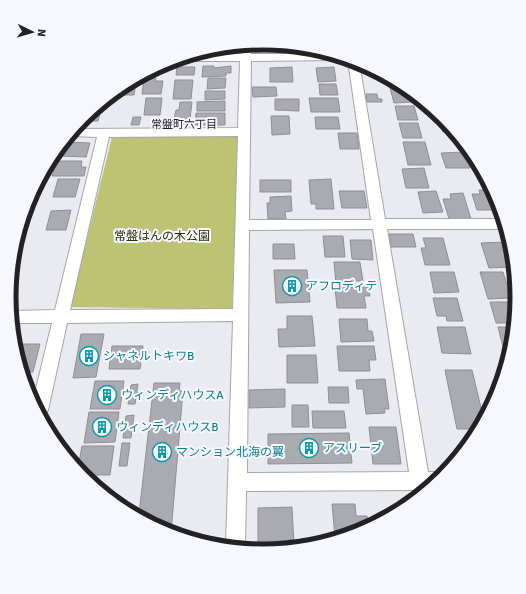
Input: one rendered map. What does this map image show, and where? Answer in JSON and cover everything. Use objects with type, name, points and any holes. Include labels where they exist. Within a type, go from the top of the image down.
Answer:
[{"type":"street","points":[[236,542],[239,315],[243,225],[246,52]]},
{"type":"street","points":[[213,55],[246,52],[316,56]]},
{"type":"street","points":[[237,482],[428,481],[380,225],[354,68]]},
{"type":"street","points":[[78,133],[245,132]]},
{"type":"street","points":[[40,404],[104,133]]},
{"type":"street","points":[[243,225],[499,224]]},
{"type":"street","points":[[17,316],[239,315]]},
{"type":"green space","name":"常盤はんの木公園","points":[[239,135],[232,309],[70,307],[112,137]]},
{"type":"building","points":[[203,66],[214,66],[214,68],[231,66],[231,73],[226,73],[226,76],[202,77]]},
{"type":"building","points":[[177,67],[195,67],[194,75],[176,75]]},
{"type":"building","points":[[292,67],[293,82],[270,82],[270,68]]},
{"type":"building","points":[[334,67],[336,81],[318,82],[316,68]]},
{"type":"building","points":[[149,78],[156,78],[155,81],[163,81],[161,94],[142,94],[144,81]]},
{"type":"building","points":[[208,78],[226,78],[225,88],[207,89]]},
{"type":"building","points":[[175,80],[193,80],[191,99],[173,99]]},
{"type":"building","points":[[319,84],[336,84],[338,95],[320,95]]},
{"type":"building","points":[[135,86],[134,95],[122,95]]},
{"type":"building","points":[[252,87],[276,87],[277,96],[253,97]]},
{"type":"building","points":[[390,88],[394,88],[414,102],[394,103]]},
{"type":"building","points":[[205,91],[225,91],[225,99],[205,100]]},
{"type":"building","points":[[366,94],[377,94],[378,99],[382,99],[382,102],[367,102]]},
{"type":"building","points":[[146,98],[162,98],[160,115],[144,115]]},
{"type":"building","points":[[309,98],[338,98],[340,112],[311,112]]},
{"type":"building","points":[[275,99],[299,99],[299,111],[275,110]]},
{"type":"building","points":[[225,101],[225,111],[197,111],[197,102]]},
{"type":"building","points":[[180,102],[192,102],[190,119],[174,119],[176,110],[179,110]]},
{"type":"building","points":[[395,106],[414,106],[418,120],[398,120]]},
{"type":"building","points":[[101,111],[98,121],[89,121]]},
{"type":"building","points":[[196,113],[225,113],[225,125],[195,125]]},
{"type":"building","points":[[271,116],[289,116],[290,134],[272,135]]},
{"type":"building","points":[[133,117],[141,117],[139,125],[131,125]]},
{"type":"building","points":[[315,117],[338,117],[340,129],[316,129]]},
{"type":"building","points":[[399,123],[418,123],[422,138],[403,138]]},
{"type":"building","points":[[441,125],[447,132],[443,132]]},
{"type":"building","points":[[338,133],[357,133],[359,149],[340,149]]},
{"type":"building","points":[[71,142],[90,143],[86,157],[61,156]]},
{"type":"building","points":[[403,142],[425,142],[431,165],[408,165]]},
{"type":"building","points":[[463,152],[467,159],[470,168],[446,168],[441,153]]},
{"type":"building","points":[[57,161],[82,161],[81,167],[86,167],[84,176],[52,176]]},
{"type":"building","points":[[424,168],[429,188],[406,188],[402,169]]},
{"type":"building","points":[[58,179],[80,179],[75,197],[53,197]]},
{"type":"building","points":[[331,179],[334,209],[316,209],[316,204],[311,204],[309,180]]},
{"type":"building","points":[[260,180],[291,180],[291,192],[260,192]]},
{"type":"building","points":[[479,190],[486,190],[494,210],[477,210],[472,194],[480,194]]},
{"type":"building","points":[[339,191],[364,191],[367,208],[342,208]]},
{"type":"building","points":[[436,191],[443,212],[423,213],[418,192]]},
{"type":"building","points":[[463,193],[471,219],[449,219],[443,199],[451,199],[450,194]]},
{"type":"building","points":[[291,196],[292,211],[285,212],[286,219],[268,219],[267,203],[270,203],[270,197]]},
{"type":"building","points":[[71,210],[66,230],[46,230],[51,211]]},
{"type":"building","points":[[389,234],[413,234],[416,247],[391,247]]},
{"type":"building","points":[[323,236],[343,236],[345,257],[325,257]]},
{"type":"building","points":[[423,238],[443,238],[450,265],[425,265],[421,248],[426,248]]},
{"type":"building","points":[[350,240],[371,240],[373,260],[352,259]]},
{"type":"building","points":[[504,242],[508,267],[489,268],[481,243]]},
{"type":"building","points":[[273,244],[294,244],[295,259],[273,259]]},
{"type":"building","points":[[334,262],[360,262],[363,281],[336,284]]},
{"type":"building","name":"アフロディテ","points":[[274,270],[307,270],[310,302],[276,303]]},
{"type":"building","points":[[430,272],[454,272],[459,292],[434,293]]},
{"type":"building","points":[[480,272],[503,272],[510,298],[488,299]]},
{"type":"building","points":[[368,287],[370,296],[364,296],[366,308],[337,308],[335,288]]},
{"type":"building","points":[[433,298],[457,298],[463,321],[447,321],[446,316],[437,316]]},
{"type":"building","points":[[490,302],[510,302],[508,323],[496,323]]},
{"type":"building","points":[[287,316],[312,316],[315,346],[279,347],[278,329],[287,329]]},
{"type":"building","points":[[339,319],[367,319],[368,331],[372,331],[374,341],[341,342]]},
{"type":"building","points":[[437,327],[465,327],[471,354],[442,353]]},
{"type":"building","points":[[498,327],[508,327],[504,351]]},
{"type":"building","name":"シャネルトキワB","points":[[81,334],[104,334],[96,377],[73,378]]},
{"type":"building","points":[[21,344],[40,344],[33,372],[28,372]]},
{"type":"building","points":[[112,346],[143,346],[140,369],[109,369]]},
{"type":"building","points":[[337,346],[374,346],[376,360],[369,360],[370,371],[339,371]]},
{"type":"building","points":[[287,355],[316,355],[318,383],[287,383]]},
{"type":"building","points":[[445,370],[472,370],[482,412],[471,429],[457,429]]},
{"type":"building","points":[[385,379],[389,409],[384,409],[385,413],[366,414],[363,389],[357,389],[356,380]]},
{"type":"building","name":"ウィンディハウスA","points":[[95,381],[124,381],[120,409],[90,409]]},
{"type":"building","name":"マンション北海の翼","points":[[154,383],[180,383],[179,391],[183,391],[172,526],[139,511]]},
{"type":"building","points":[[138,384],[135,404],[128,404],[131,385]]},
{"type":"building","points":[[328,387],[348,387],[349,403],[329,403]]},
{"type":"building","points":[[285,389],[285,407],[249,408],[249,390]]},
{"type":"building","points":[[292,405],[308,405],[309,427],[292,427]]},
{"type":"building","points":[[312,411],[344,411],[346,428],[313,428]]},
{"type":"building","name":"ウィンディハウスB","points":[[89,412],[119,412],[115,442],[84,443]]},
{"type":"building","points":[[134,415],[131,438],[123,438],[126,416]]},
{"type":"building","points":[[369,427],[396,427],[401,464],[373,464]]},
{"type":"building","name":"アスリーブ","points":[[349,433],[352,463],[268,464],[268,434]]},
{"type":"building","points":[[122,443],[130,443],[127,466],[119,466]]},
{"type":"building","points":[[82,446],[114,446],[110,475],[91,475],[79,462]]},
{"type":"building","points":[[332,504],[355,504],[356,516],[367,516],[368,521],[335,533]]},
{"type":"building","points":[[292,507],[294,542],[258,544],[258,508]]},
{"type":"place","name":"アフロディテ","points":[[292,286]]},
{"type":"place","name":"シャネルトキワB","points":[[89,356]]},
{"type":"place","name":"ウィンディハウスA","points":[[107,395]]},
{"type":"place","name":"ウィンディハウスB","points":[[102,427]]},
{"type":"place","name":"アスリーブ","points":[[309,448]]},
{"type":"place","name":"マンション北海の翼","points":[[162,452]]},
{"type":"district","name":"常盤町六丁目","points":[[184,124]]}]
